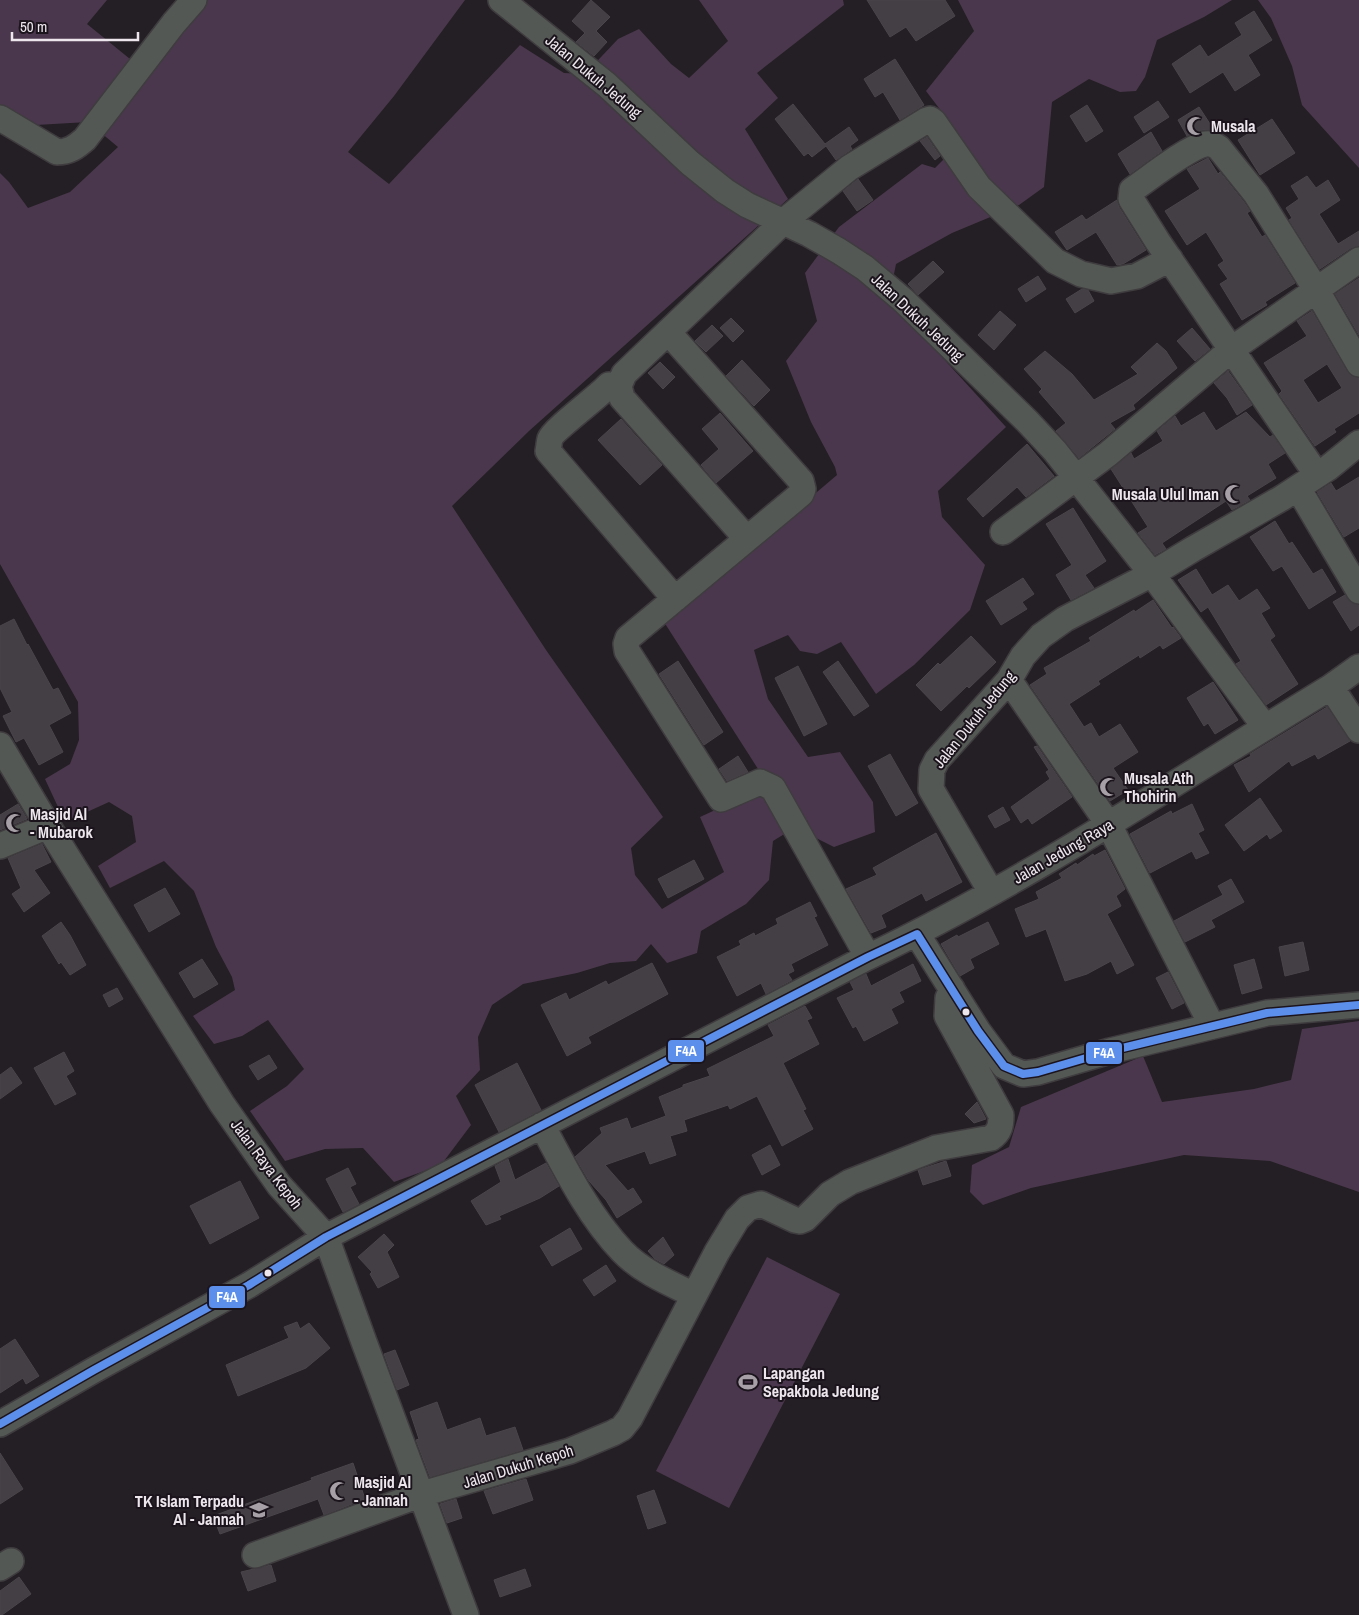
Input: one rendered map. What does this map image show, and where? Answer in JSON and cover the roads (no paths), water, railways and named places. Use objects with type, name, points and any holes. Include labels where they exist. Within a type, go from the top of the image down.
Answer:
[{"type":"street","points":[[0,118],[57,152],[68,152],[85,139],[174,23],[194,0]]},
{"type":"street","name":"Jalan Dukuh Jedung","points":[[501,0],[607,85],[690,163],[725,191],[747,205],[809,234],[839,251],[865,268],[903,300],[1028,422],[1055,451],[1152,574],[1265,727]]},
{"type":"street","points":[[746,539],[622,398],[619,386],[624,374],[783,222],[849,168],[922,122],[930,119],[934,122],[978,187],[1055,260],[1081,274],[1112,281],[1137,276],[1170,259]]},
{"type":"street","points":[[1359,364],[1317,291],[1256,194],[1226,154],[1214,144],[1206,144],[1194,148],[1132,190],[1131,199],[1232,349],[1308,481],[1359,591]]},
{"type":"street","points":[[1003,532],[1076,479],[1152,418],[1232,349],[1359,260]]},
{"type":"street","points":[[668,332],[801,481],[803,489],[801,494],[628,638],[626,644],[627,651],[722,799],[760,782],[773,788],[868,957]]},
{"type":"street","points":[[619,386],[610,386],[550,437],[548,451],[675,599]]},
{"type":"street","name":"Jalan Dukuh Jedung","points":[[991,892],[931,788],[932,770],[937,760],[1009,680],[1022,656],[1041,636],[1065,619],[1152,574],[1308,481],[1328,468],[1359,443]]},
{"type":"street","name":"Jalan Jedung Raya","points":[[0,1424],[249,1285],[326,1237],[868,957],[917,934],[1109,825],[1331,687],[1359,667]]},
{"type":"street","points":[[1009,680],[1109,825],[1212,1026]]},
{"type":"street","points":[[1331,687],[1359,730]]},
{"type":"street","name":"Jalan Raya Kepoh","points":[[0,746],[222,1104],[279,1185],[326,1237],[466,1615]]},
{"type":"street","points":[[0,846],[48,826]]},
{"type":"street","points":[[917,934],[978,1031],[1004,1066],[1023,1074],[1038,1072],[1110,1051],[1267,1013],[1359,1005]]},
{"type":"street","points":[[542,1125],[578,1191],[623,1252],[651,1273],[694,1295],[727,1236],[737,1220],[748,1208],[761,1204],[800,1221],[830,1194],[850,1182],[936,1148],[990,1138],[996,1134],[1001,1123],[1001,1115],[948,1016],[947,1007],[952,990]]},
{"type":"street","name":"Jalan Dukuh Kepoh","points":[[255,1555],[422,1494],[570,1451],[622,1428],[630,1418],[648,1386],[694,1295]]},
{"type":"place","name":"Musala","points":[[1196,126]]},
{"type":"place","name":"Musala Ulul Iman","points":[[1234,494]]},
{"type":"place","name":"Musala Ath Thohirin","points":[[1109,787]]},
{"type":"place","name":"Masjid Al - Mubarok","points":[[15,823]]},
{"type":"place","name":"Lapangan Sepakbola Jedung","points":[[748,1382]]},
{"type":"place","name":"Masjid Al - Jannah","points":[[339,1491]]},
{"type":"place","name":"TK Islam Terpadu Al - Jannah","points":[[259,1510]]}]
